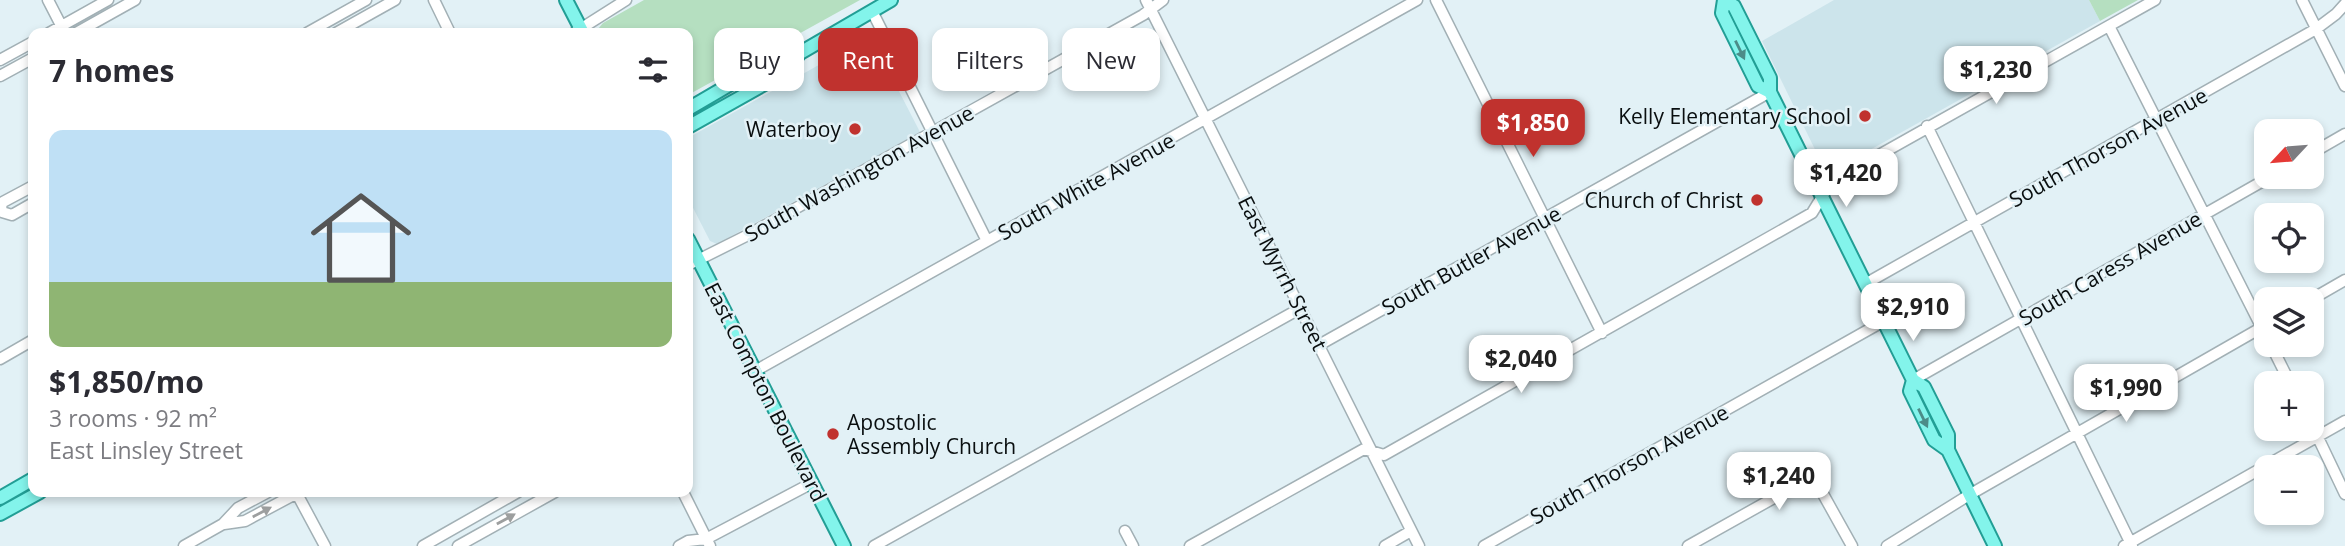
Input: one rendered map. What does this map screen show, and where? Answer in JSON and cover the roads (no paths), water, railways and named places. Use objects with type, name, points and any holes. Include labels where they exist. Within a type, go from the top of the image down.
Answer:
[{"type":"main road","points":[[566,0],[577,28]]},
{"type":"main road","points":[[804,51],[891,0]]},
{"type":"main road","points":[[1724,0],[1722,13],[1758,86],[1770,92],[1913,380],[1910,391],[1934,440],[1948,450],[1994,546]]},
{"type":"main road","points":[[693,106],[719,91]]},
{"type":"main road","points":[[693,124],[752,91]]},
{"type":"main road","name":"East Compton Boulevard","points":[[693,262],[755,371],[844,546]]},
{"type":"main road","points":[[0,498],[28,482]]},
{"type":"main road","points":[[0,514],[31,497]]},
{"type":"street","points":[[48,0],[62,28]]},
{"type":"street","points":[[66,28],[108,0]]},
{"type":"street","points":[[85,28],[135,0]]},
{"type":"street","points":[[316,28],[366,0]]},
{"type":"street","points":[[345,28],[395,0]]},
{"type":"street","points":[[434,0],[448,28]]},
{"type":"street","points":[[585,28],[626,0]]},
{"type":"street","name":"South Washington Avenue","points":[[693,262],[746,236],[932,132],[1149,4],[1163,0]]},
{"type":"street","name":"South White Avenue","points":[[755,371],[1417,0]]},
{"type":"street","points":[[1436,0],[1602,332]]},
{"type":"street","points":[[1190,546],[1364,449],[1384,456],[1812,213],[1831,182],[2155,0]]},
{"type":"street","points":[[2302,0],[2345,86]]},
{"type":"street","name":"East Myrrh Street","points":[[1149,4],[1419,546]]},
{"type":"street","name":"South Thorson Avenue","points":[[1865,284],[2316,29],[2345,4]]},
{"type":"street","points":[[872,11],[987,241]]},
{"type":"street","points":[[2109,26],[2254,308]]},
{"type":"street","points":[[0,60],[28,45]]},
{"type":"street","points":[[0,76],[28,61]]},
{"type":"street","name":"South Butler Avenue","points":[[1319,345],[1770,92]]},
{"type":"street","points":[[1927,127],[2079,433],[2129,545],[2311,441]]},
{"type":"street","points":[[2324,146],[2345,134]]},
{"type":"street","name":"South Caress Avenue","points":[[1913,380],[2254,186]]},
{"type":"street","points":[[28,189],[3,202],[1,206],[2,212],[12,215],[28,206]]},
{"type":"street","points":[[2324,292],[2345,280]]},
{"type":"street","points":[[874,546],[1301,308]]},
{"type":"street","name":"South Thorson Avenue","points":[[1484,546],[1884,321]]},
{"type":"street","points":[[1887,546],[1969,495],[2254,335]]},
{"type":"street","points":[[0,359],[28,343]]},
{"type":"street","points":[[2324,433],[2345,421]]},
{"type":"street","points":[[2320,441],[2345,494]]},
{"type":"street","points":[[1688,546],[1813,476],[1852,546]]},
{"type":"street","points":[[679,546],[688,541],[706,544],[812,483]]},
{"type":"street","points":[[184,546],[223,524],[238,508],[259,497]]},
{"type":"street","points":[[223,524],[245,521],[288,497]]},
{"type":"street","points":[[300,497],[325,546]]},
{"type":"street","points":[[423,546],[509,497]]},
{"type":"street","points":[[458,546],[546,497]]},
{"type":"street","points":[[685,497],[706,544]]},
{"type":"street","points":[[1125,531],[1133,546]]},
{"type":"street","points":[[1385,546],[1411,531]]},
{"type":"place","name":"Kelly Elementary School","points":[[1865,116]]},
{"type":"place","name":"Waterboy","points":[[855,129]]},
{"type":"place","name":"Church of Christ","points":[[1757,200]]},
{"type":"place","name":"Apostolic Assembly Church","points":[[833,434]]}]
